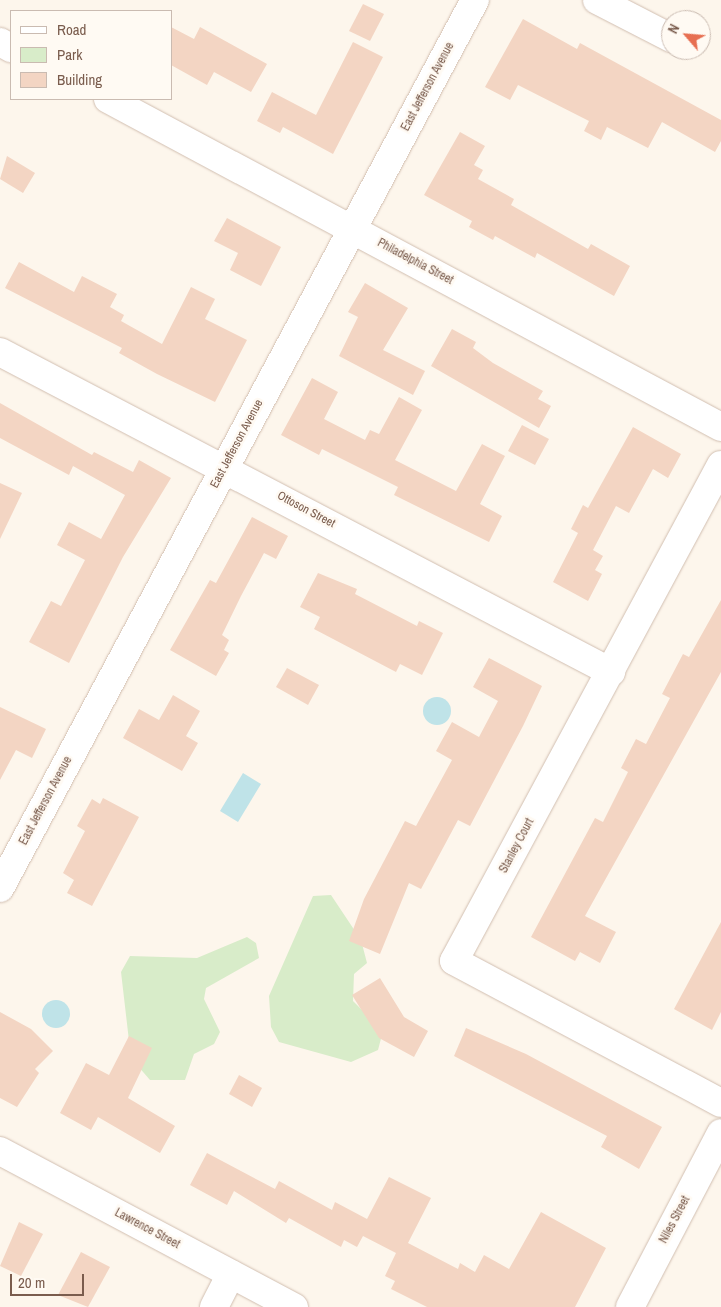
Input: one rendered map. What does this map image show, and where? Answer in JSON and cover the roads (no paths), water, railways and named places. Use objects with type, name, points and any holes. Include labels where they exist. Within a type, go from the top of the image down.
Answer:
[{"type":"street","name":"East Jefferson Avenue","points":[[0,888],[475,0]]},
{"type":"street","points":[[597,0],[661,33]]},
{"type":"street","name":"Philadelphia Street","points":[[110,100],[354,228],[721,427]]},
{"type":"street","name":"Ottoson Street","points":[[0,352],[225,467],[611,672]]},
{"type":"street","name":"Stanley Court","points":[[721,465],[454,961],[721,1104]]},
{"type":"street","name":"Niles Street","points":[[630,1307],[721,1134]]},
{"type":"street","name":"Lawrence Street","points":[[0,1151],[294,1307]]},
{"type":"street","points":[[214,1307],[231,1274]]},
{"type":"water","points":[[437,697],[447,701],[451,711],[447,721],[437,725],[427,721],[423,711],[427,701]]},
{"type":"water","points":[[243,773],[261,784],[238,822],[220,811]]},
{"type":"water","points":[[56,1000],[66,1004],[70,1014],[66,1024],[56,1028],[46,1024],[42,1014],[46,1004]]}]
